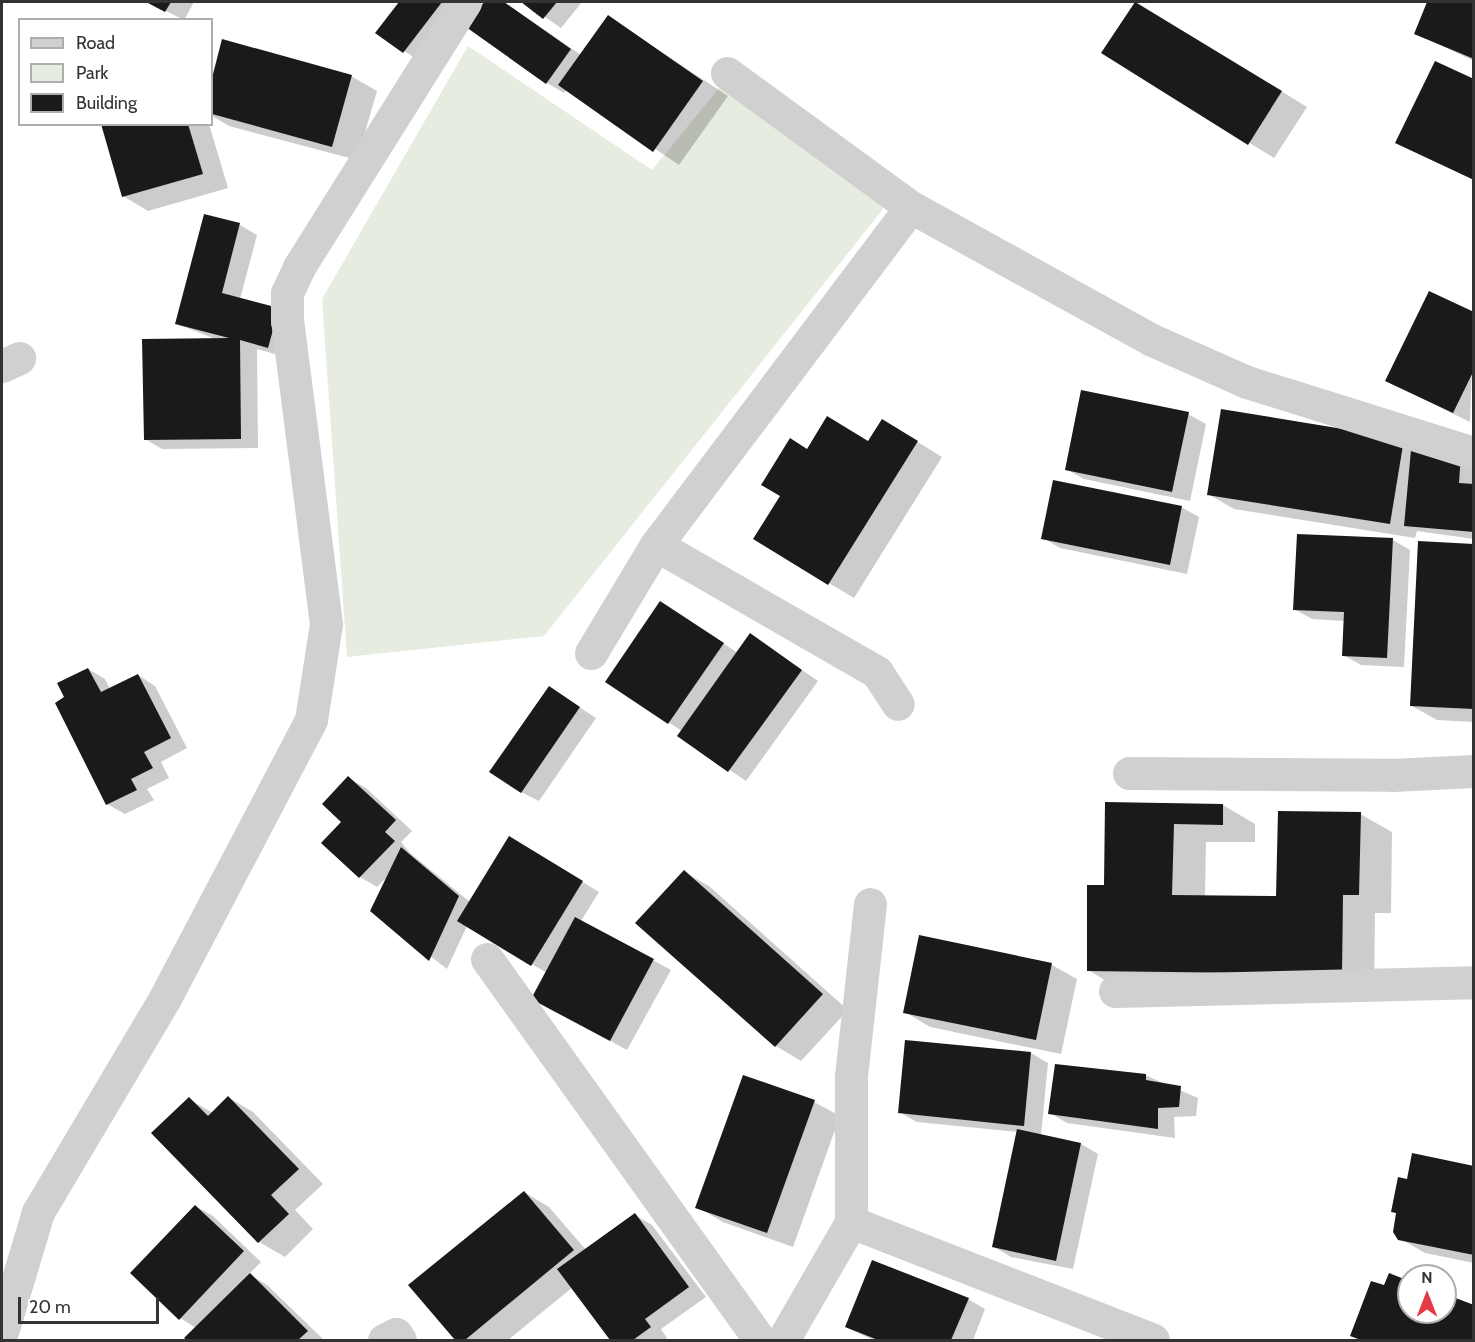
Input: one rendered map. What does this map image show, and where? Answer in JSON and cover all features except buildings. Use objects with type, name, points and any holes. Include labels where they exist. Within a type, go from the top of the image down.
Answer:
[{"type":"street","points":[[2,1332],[38,1212],[165,998],[311,720],[326,624],[287,321],[287,293],[299,267],[465,2]]},
{"type":"street","points":[[727,73],[911,207],[1152,340],[1226,373],[1473,453]]},
{"type":"street","points":[[591,653],[656,544],[911,207]]},
{"type":"street","points":[[656,544],[877,672],[898,704]]},
{"type":"street","points":[[1129,773],[1392,775],[1473,771]]},
{"type":"street","points":[[783,1341],[851,1222],[851,1076],[870,904]]},
{"type":"street","points":[[487,959],[760,1341]]},
{"type":"street","points":[[1115,990],[1473,982]]},
{"type":"street","points":[[851,1222],[1153,1341]]},
{"type":"street","points":[[384,1341],[396,1334],[400,1341]]},
{"type":"green space","points":[[468,46],[652,170],[720,87],[887,204],[544,636],[347,657],[322,299]]}]
